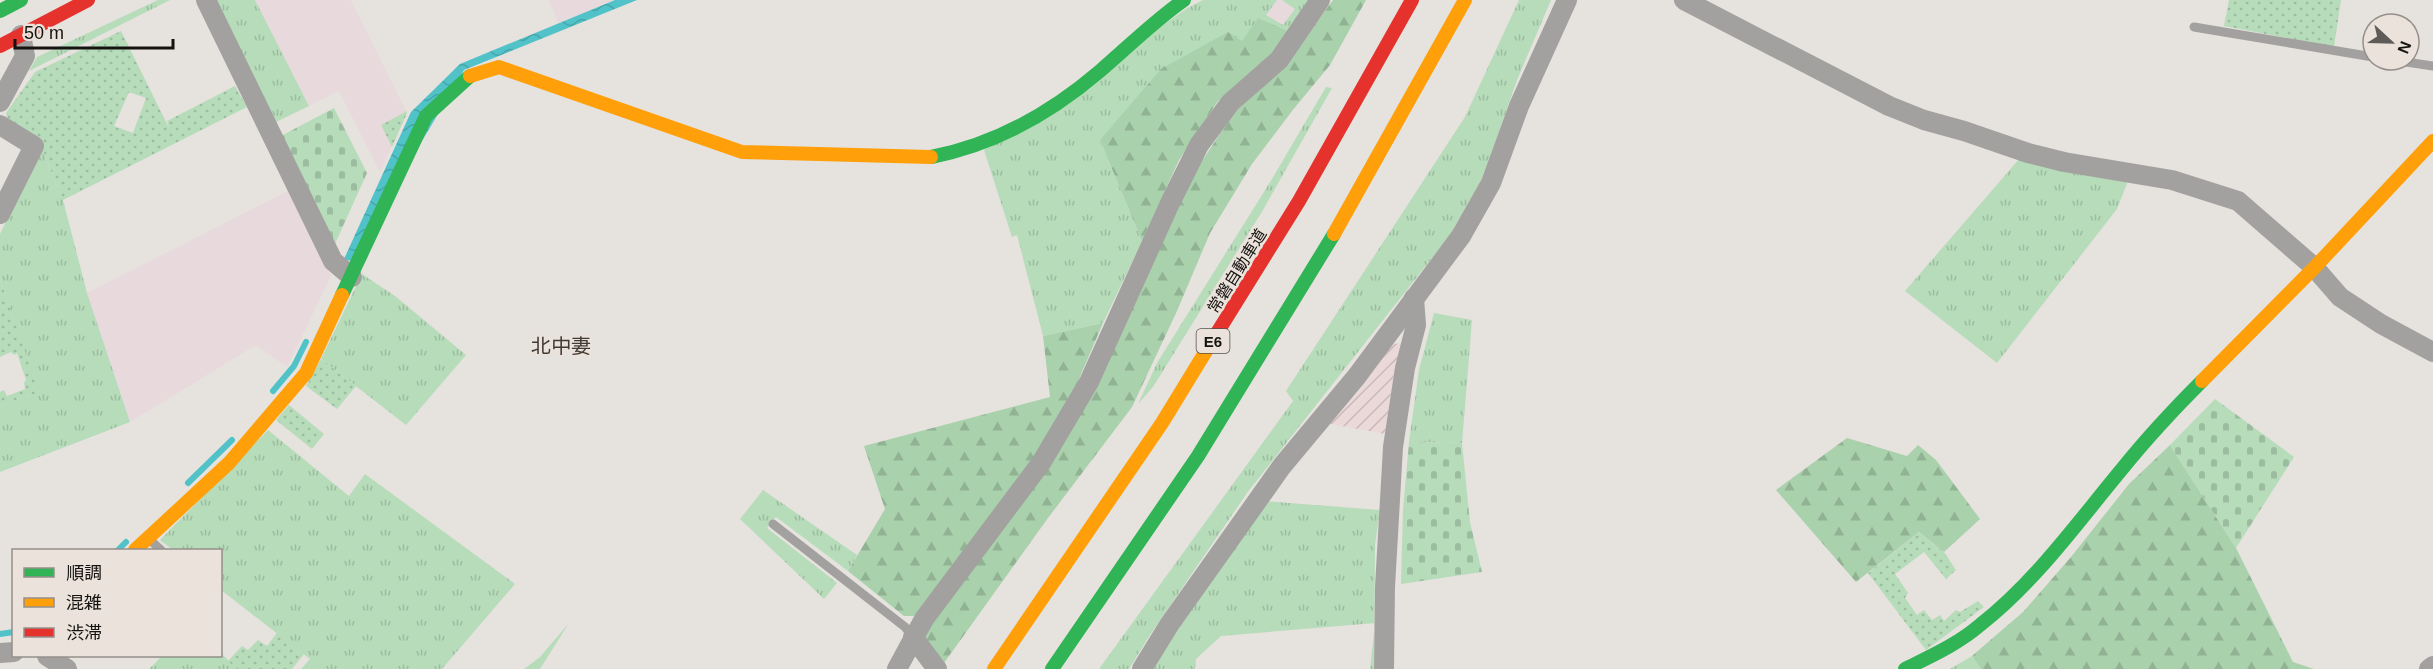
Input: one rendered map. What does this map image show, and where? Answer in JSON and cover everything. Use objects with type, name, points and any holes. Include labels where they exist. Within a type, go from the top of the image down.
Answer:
[{"type":"main road","points":[[0,11],[21,0]]},
{"type":"main road","points":[[0,46],[88,0]]},
{"type":"main road","points":[[136,549],[229,463],[306,373],[425,118],[468,77],[499,67],[742,152],[923,158],[942,156],[1004,132],[1072,94],[1164,13],[1184,0]]},
{"type":"main road","name":"常磐自動車道","points":[[994,669],[1168,413],[1299,201],[1412,0]]},
{"type":"main road","points":[[1052,669],[1198,456],[1340,224],[1465,0]]},
{"type":"main road","points":[[1905,669],[1925,661],[1962,640],[1996,614],[2045,563],[2150,436],[2433,141]]},
{"type":"street","points":[[206,0],[333,261],[352,277]]},
{"type":"street","points":[[897,669],[913,637],[1041,463],[1089,382],[1170,203],[1199,145],[1230,103],[1279,60],[1320,0]]},
{"type":"street","points":[[1142,669],[1169,624],[1282,466],[1358,376],[1461,236],[1491,183],[1519,106],[1567,0]]},
{"type":"street","points":[[1684,0],[1889,106],[1924,120],[2028,153],[2064,162],[2172,180],[2238,201],[2314,267],[2340,297],[2381,324],[2433,352]]},
{"type":"street","points":[[0,102],[25,56],[21,35]]},
{"type":"street","points":[[0,125],[34,146],[0,214]]},
{"type":"street","points":[[1384,669],[1385,587],[1393,447],[1405,368],[1416,325],[1414,298]]},
{"type":"street","points":[[913,637],[935,667]]},
{"type":"street","points":[[49,657],[67,669]]},
{"type":"street","points":[[2429,669],[2433,666]]},
{"type":"lane","points":[[2194,27],[2361,55]]},
{"type":"lane","points":[[773,524],[904,627],[913,637]]},
{"type":"lane","points":[[148,538],[160,549]]},
{"type":"shaded area","points":[[255,0],[351,0],[407,113],[380,172],[339,91],[309,106]]},
{"type":"shaded area","points":[[549,0],[615,0],[558,23]]},
{"type":"shaded area","points":[[1270,0],[1310,0],[1288,31],[1258,18]]},
{"type":"shaded area","points":[[290,190],[331,276],[287,367],[256,345],[130,422],[87,293]]},
{"type":"shaded area","points":[[1402,343],[1393,379],[1385,434],[1326,423],[1393,344]]},
{"type":"green space","points":[[158,0],[170,0],[29,71],[37,57]]},
{"type":"green space","points":[[211,0],[255,0],[309,106],[272,124]]},
{"type":"green space","points":[[1203,0],[1277,0],[1266,15],[1283,25],[1295,9],[1282,0],[1310,0],[1288,31],[1242,41],[1100,140],[1142,241],[1103,323],[1043,336],[1017,235],[1012,237],[984,150],[1186,9]]},
{"type":"green space","points":[[1333,0],[1366,0],[1330,65],[1252,164],[1210,233],[1132,407],[1048,518],[944,663],[925,640],[930,625],[1051,459],[1200,164],[1233,114],[1285,65]]},
{"type":"green space","points":[[1519,0],[1551,0],[1517,80],[1484,175],[1450,235],[1247,493],[1129,669],[1099,669],[1293,401],[1286,391],[1465,117]]},
{"type":"green space","points":[[2229,0],[2341,0],[2334,47],[2224,26]]},
{"type":"green space","points":[[1258,18],[1288,31],[1270,57],[1218,101],[1179,160],[1142,241],[1100,140],[1161,69],[1228,32],[1242,41]]},
{"type":"green space","points":[[121,31],[169,128],[167,121],[235,86],[247,107],[63,200],[41,147],[41,139],[9,125],[6,113],[35,72]],"holes":[[[129,92],[146,98],[133,133],[114,126]]]},
{"type":"green space","points":[[1326,87],[1332,88],[1263,210],[1153,387],[1138,404],[1157,363],[1272,179]]},
{"type":"green space","points":[[334,108],[367,173],[334,246],[279,137]]},
{"type":"green space","points":[[407,111],[407,113],[392,147],[381,125]]},
{"type":"green space","points":[[41,147],[63,200],[87,293],[130,422],[0,472],[0,406],[38,392],[0,279],[0,234]]},
{"type":"green space","points":[[2020,158],[2128,181],[2117,209],[1997,363],[1905,291]]},
{"type":"green space","points":[[362,274],[395,296],[466,355],[406,425],[321,359]]},
{"type":"green space","points":[[0,279],[39,392],[0,406],[0,392],[4,390],[7,396],[25,389],[26,380],[17,353],[14,355],[11,352],[0,357]]},
{"type":"green space","points":[[1434,313],[1472,320],[1462,443],[1409,442],[1419,370]]},
{"type":"green space","points":[[1103,323],[1072,395],[1037,455],[914,616],[904,616],[848,571],[885,509],[864,446],[1050,397],[1043,336]]},
{"type":"green space","points":[[321,359],[356,386],[337,409],[306,386]]},
{"type":"green space","points":[[2215,399],[2294,457],[2236,548],[2170,445]]},
{"type":"green space","points":[[289,405],[324,434],[312,449],[276,420]]},
{"type":"green space","points":[[268,430],[349,496],[365,474],[515,584],[442,669],[301,669],[310,659],[222,591],[222,549],[172,549],[160,540]]},
{"type":"green space","points":[[1847,438],[1907,456],[1918,445],[1936,460],[1980,519],[1944,552],[1919,532],[1856,582],[1776,490]]},
{"type":"green space","points":[[1409,442],[1462,443],[1470,522],[1482,572],[1401,584],[1403,510]]},
{"type":"green space","points":[[2170,445],[2236,548],[2293,662],[2314,669],[1981,669],[1972,656],[2023,612],[2071,557],[2129,484]]},
{"type":"green space","points":[[763,490],[857,555],[848,571],[776,517],[767,528],[837,583],[824,599],[740,519]]},
{"type":"green space","points":[[1265,501],[1380,510],[1375,545],[1374,623],[1221,636],[1196,659],[1195,669],[1153,669],[1180,624]]},
{"type":"green space","points":[[1919,532],[1944,552],[1956,570],[1946,579],[1924,552],[1895,574],[1908,593],[1905,598],[1917,615],[1924,610],[1932,620],[1940,615],[1944,621],[1956,610],[1960,612],[1978,601],[1984,607],[1926,650],[1868,573]]},
{"type":"green space","points":[[569,623],[540,669],[524,669],[540,657]]},
{"type":"green space","points":[[1374,629],[1374,669],[1370,669]]},
{"type":"green space","points":[[277,633],[304,654],[292,669],[237,669],[228,661],[242,646],[248,650],[258,640],[267,646]]},
{"type":"green space","points":[[222,654],[237,669],[149,669],[161,657],[222,657]]},
{"type":"green space","points":[[1972,656],[1981,669],[1950,669]]},
{"type":"water","points":[[615,0],[637,0],[464,70],[351,261],[344,259],[411,112],[460,64]]},
{"type":"waterway","points":[[273,391],[294,366],[306,342]]},
{"type":"waterway","points":[[188,483],[232,440]]},
{"type":"waterway","points":[[119,549],[126,542]]},
{"type":"waterway","points":[[0,634],[12,632]]},
{"type":"traffic: fast","points":[[0,11],[21,0]]},
{"type":"traffic: fast","points":[[931,157],[954,152],[1000,135],[1042,113],[1082,86],[1184,0]]},
{"type":"traffic: fast","points":[[342,295],[426,116],[470,76]]},
{"type":"traffic: fast","points":[[1052,669],[1198,456],[1334,234]]},
{"type":"traffic: fast","points":[[1905,669],[1972,632],[2019,590],[2055,551],[2141,446],[2202,381]]},
{"type":"traffic: slow","points":[[1334,234],[1465,0]]},
{"type":"traffic: slow","points":[[470,76],[499,67],[742,152],[931,157]]},
{"type":"traffic: slow","points":[[2202,381],[2315,267],[2433,141]]},
{"type":"traffic: slow","points":[[136,549],[229,463],[306,373],[342,295]]},
{"type":"traffic: slow","points":[[994,669],[1162,423],[1217,333]]},
{"type":"traffic: jam","points":[[0,46],[88,0]]},
{"type":"traffic: jam","points":[[1217,333],[1299,201],[1412,0]]},
{"type":"district","name":"北中妻","points":[[561,346]]}]
